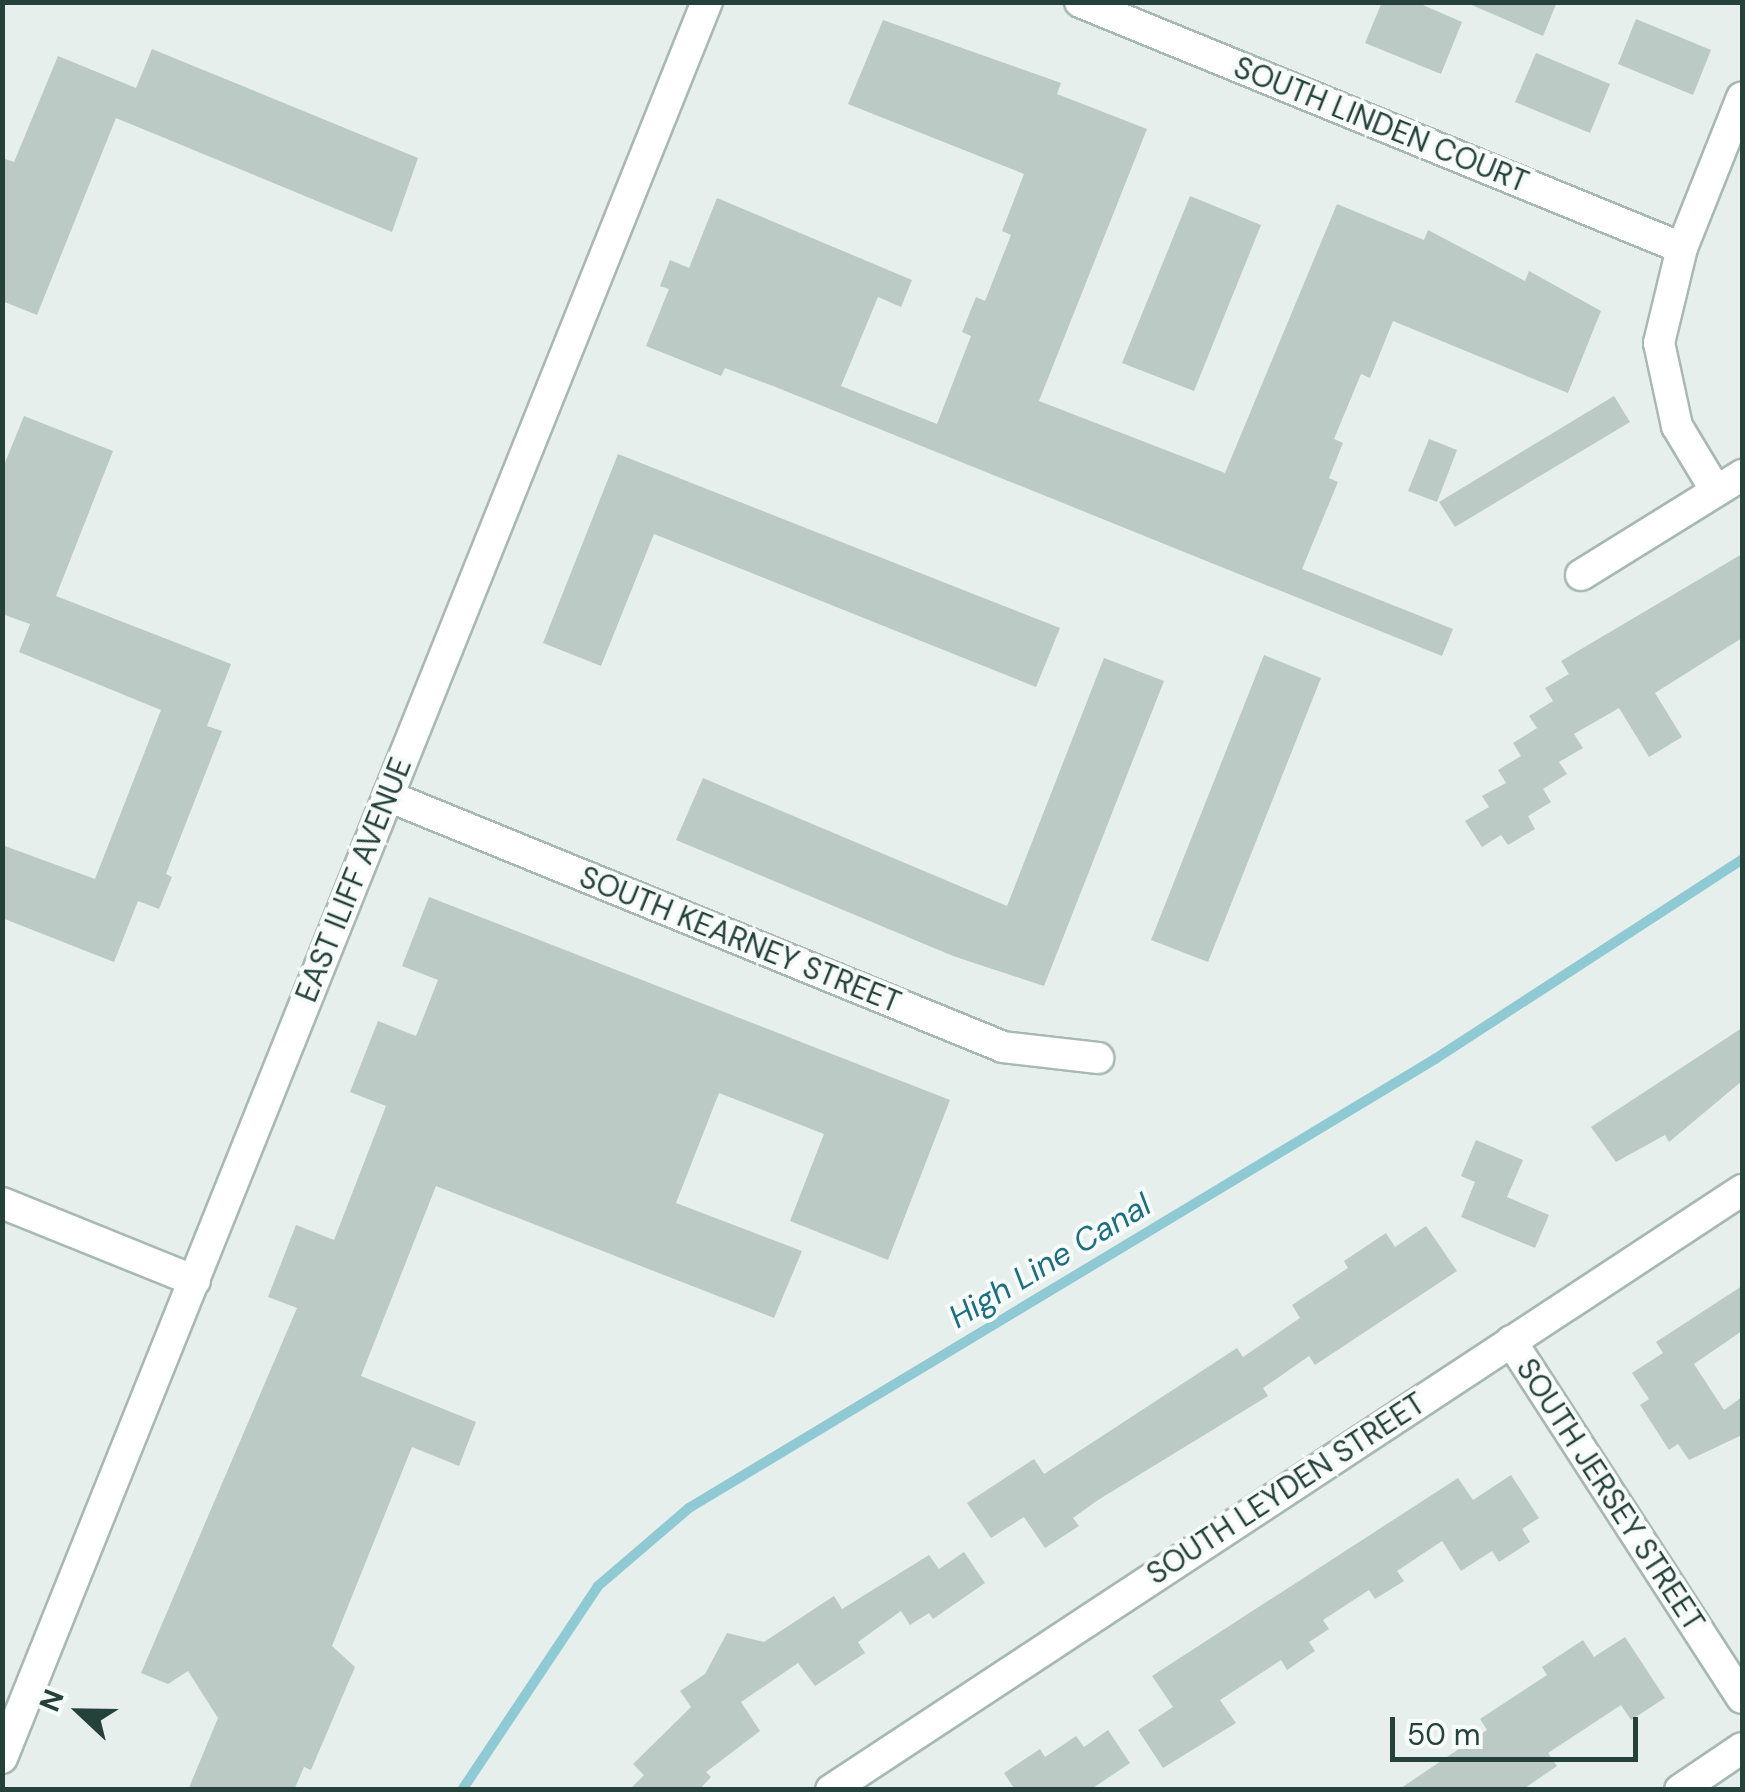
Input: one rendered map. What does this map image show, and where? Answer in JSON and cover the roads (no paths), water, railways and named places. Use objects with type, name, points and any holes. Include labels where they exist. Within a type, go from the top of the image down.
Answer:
[{"type":"street","name":"EAST ILIFF AVENUE","points":[[2,1758],[707,2]]},
{"type":"street","name":"SOUTH LINDEN COURT","points":[[1080,2],[1682,248]]},
{"type":"street","points":[[1716,491],[1677,426],[1661,358],[1666,294],[1742,97]]},
{"type":"street","points":[[1581,575],[1742,475]]},
{"type":"street","name":"SOUTH KEARNEY STREET","points":[[388,796],[1003,1047],[1098,1058]]},
{"type":"street","name":"SOUTH LEYDEN STREET","points":[[831,1790],[1742,1190]]},
{"type":"street","points":[[2,1203],[195,1280]]},
{"type":"street","name":"SOUTH JERSEY STREET","points":[[1510,1341],[1742,1698]]},
{"type":"street","points":[[1680,1790],[1742,1748]]},
{"type":"waterway","name":"High Line Canal","points":[[462,1790],[598,1586],[689,1508],[1435,1059],[1742,860]]}]
